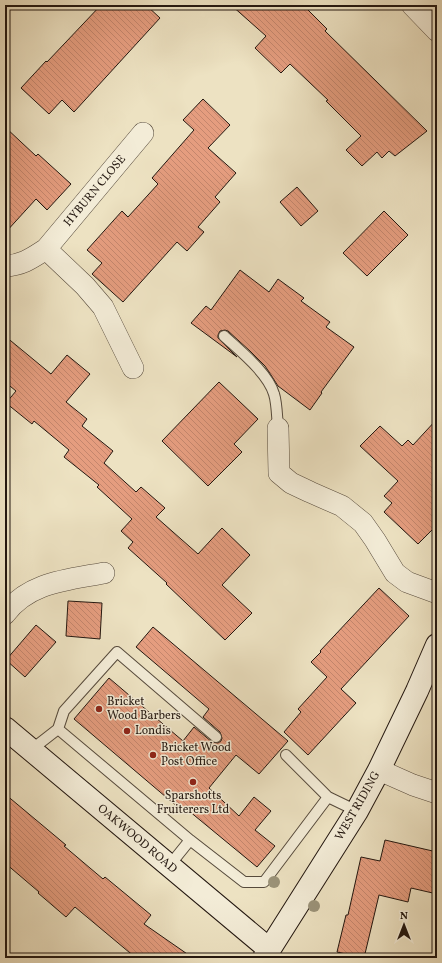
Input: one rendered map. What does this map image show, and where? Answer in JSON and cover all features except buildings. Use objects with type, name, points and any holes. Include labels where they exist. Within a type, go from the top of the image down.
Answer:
[{"type":"street","points":[[412,5],[437,31]]},
{"type":"street","name":"HYBURN CLOSE","points":[[5,266],[15,265],[29,260],[46,249],[143,133]]},
{"type":"street","points":[[46,249],[85,286],[103,307],[133,368]]},
{"type":"street","points":[[278,428],[279,473],[291,483],[342,506],[363,523],[395,573],[407,582],[437,593]]},
{"type":"street","points":[[5,614],[12,605],[25,594],[48,584],[104,573]]},
{"type":"street","name":"WEST RIDING","points":[[267,954],[357,811],[417,692],[437,645]]},
{"type":"street","name":"OAKWOOD ROAD","points":[[5,728],[169,866],[267,954]]},
{"type":"street","points":[[379,770],[413,785],[437,793]]},
{"type":"lane","points":[[224,336],[252,361],[269,383],[275,395],[278,428]]},
{"type":"lane","points":[[31,750],[58,729],[64,711],[117,652],[216,737]]},
{"type":"lane","points":[[58,729],[190,840],[244,882],[264,882],[328,797]]},
{"type":"lane","points":[[286,755],[328,797],[357,811]]},
{"type":"lane","points":[[169,866],[190,840]]},
{"type":"place","name":"Bricket Wood Barbers","points":[[99,709]]},
{"type":"place","name":"Londis","points":[[127,731]]},
{"type":"place","name":"Bricket Wood Post Office","points":[[153,755]]},
{"type":"place","name":"Sparshotts Fruiterers Ltd","points":[[193,782]]}]
